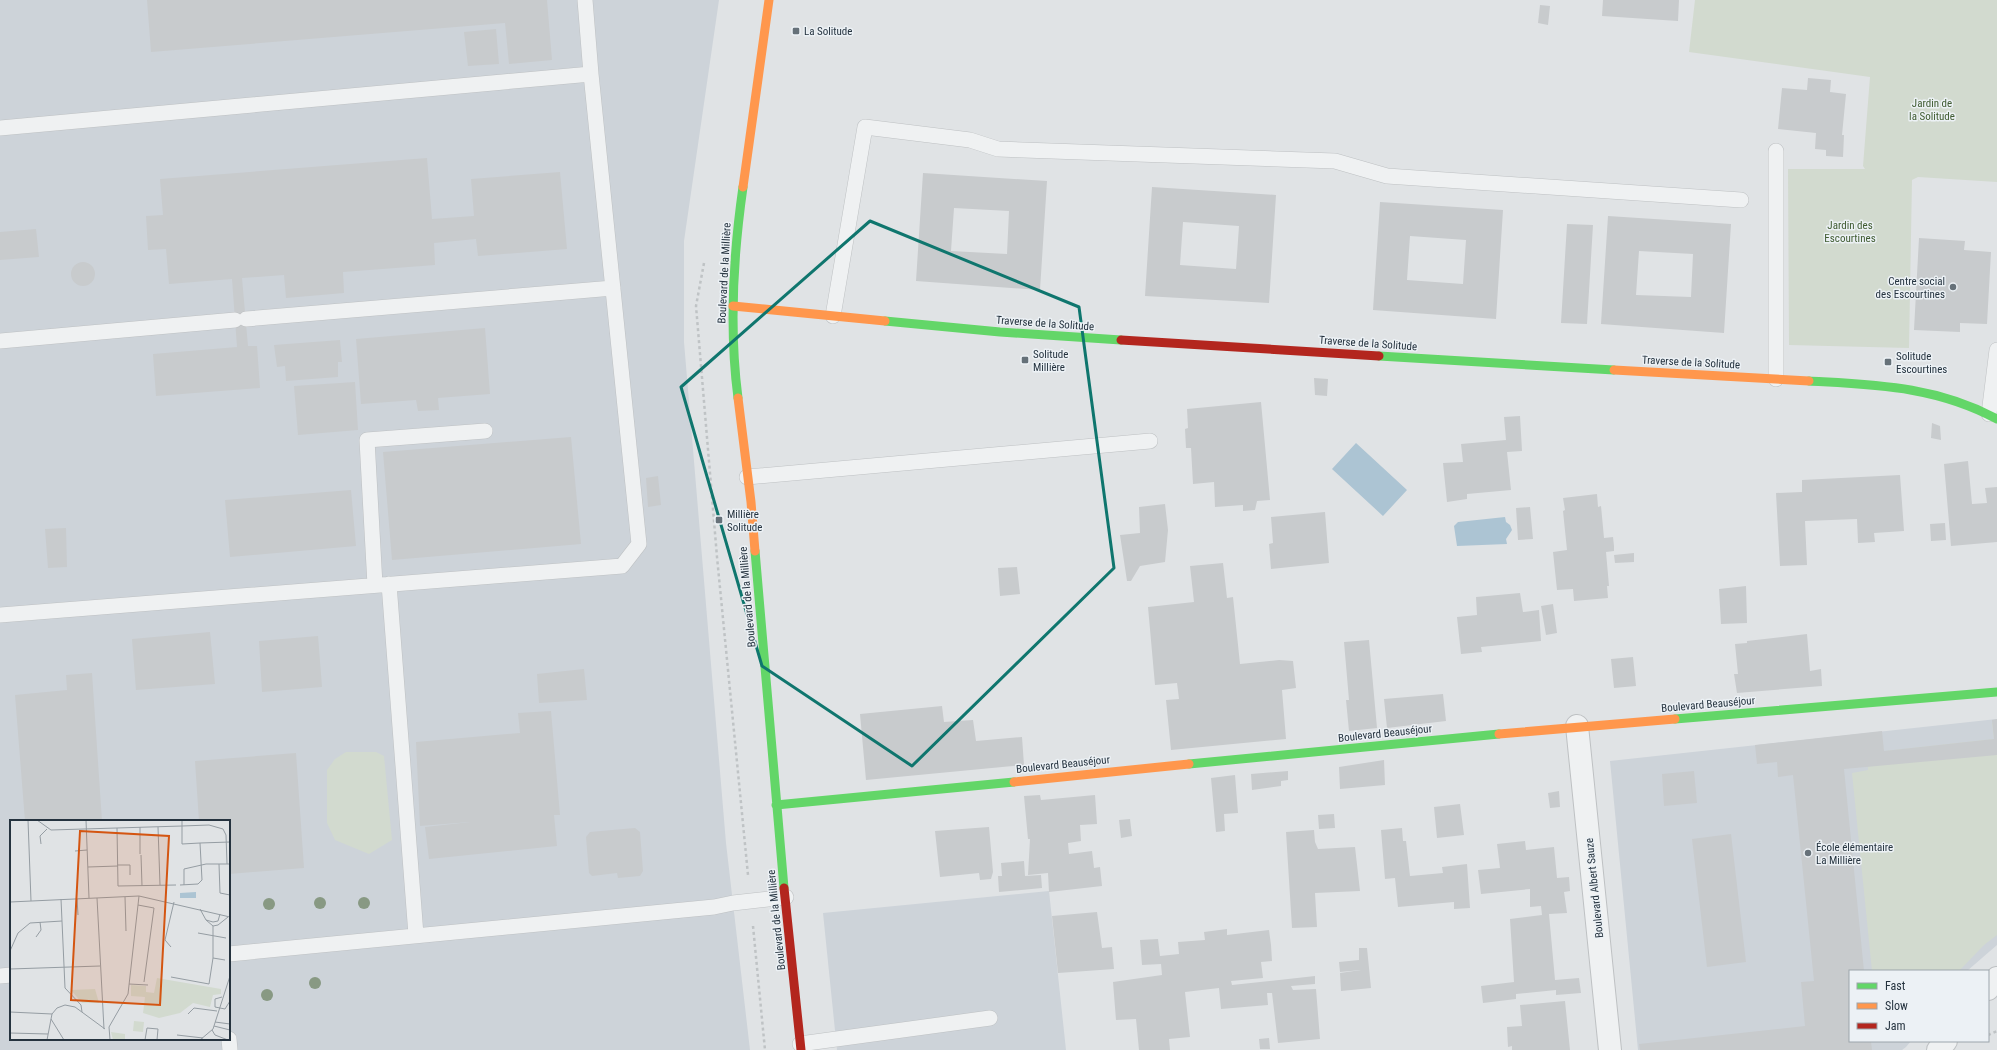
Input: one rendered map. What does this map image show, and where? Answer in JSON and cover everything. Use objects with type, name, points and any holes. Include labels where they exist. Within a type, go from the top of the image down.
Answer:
[{"type":"street","name":"Boulevard de la Millière","points":[[769,0],[739,212],[733,306],[734,370],[748,477],[776,805],[801,1047]]},
{"type":"street","name":"Traverse de la Solitude","points":[[733,306],[1000,332],[1540,366],[1892,386],[1943,396],[1978,408],[1993,417]]},
{"type":"street","name":"Boulevard Beauséjour","points":[[776,805],[1577,726],[1997,692]]},
{"type":"street","name":"Boulevard Albert Sauze","points":[[1577,726],[1610,1050]]},
{"type":"street","points":[[1989,988],[1997,978]]},
{"type":"street","points":[[1938,1050],[1945,1042]]},
{"type":"lane","points":[[0,615],[622,566],[640,544],[591,74],[585,0]]},
{"type":"lane","points":[[0,128],[591,74]]},
{"type":"lane","points":[[833,316],[865,127],[970,140],[998,149],[1335,162],[1387,176],[1741,200]]},
{"type":"lane","points":[[1776,151],[1776,379]]},
{"type":"lane","points":[[0,341],[613,288]]},
{"type":"lane","points":[[1993,417],[1996,350]]},
{"type":"lane","points":[[416,935],[367,440],[485,431]]},
{"type":"lane","points":[[748,477],[1150,441]]},
{"type":"lane","points":[[230,954],[714,907],[751,900],[786,897]]},
{"type":"lane","points":[[0,976],[10,975]]},
{"type":"lane","points":[[801,1047],[990,1018]]},
{"type":"lane","points":[[229,1040],[230,1050]]},
{"type":"path","points":[[705,260],[696,306],[717,557],[765,1050]]},
{"type":"highlighted area","points":[[870,221],[1079,307],[1114,568],[912,766],[762,666],[681,387]]},
{"type":"shaded area","points":[[0,0],[719,0],[684,241],[684,342],[726,843],[750,1050],[0,1050]]},
{"type":"shaded area","name":"École élémentaire La Millière","points":[[1997,719],[1997,945],[1968,970],[1849,970],[1849,1042],[1910,1042],[1902,1050],[1638,1050],[1610,761]]},
{"type":"shaded area","points":[[1049,891],[1066,1050],[837,1050],[823,913]]},
{"type":"green space","name":"Jardin de la Solitude","points":[[1695,0],[1997,0],[1997,182],[1918,177],[1912,180],[1909,348],[1789,345],[1788,169],[1865,169],[1863,166],[1870,77],[1689,52]]},
{"type":"green space","points":[[1992,723],[1997,723],[1997,935],[1984,945],[1960,970],[1872,970],[1852,773],[1868,770],[1867,753],[1994,739]]},
{"type":"green space","points":[[346,752],[376,752],[384,756],[392,840],[369,854],[335,840],[327,823],[327,770],[335,759]]},
{"type":"water","points":[[1356,443],[1407,490],[1383,516],[1332,469]]},
{"type":"water","points":[[1505,517],[1506,522],[1510,525],[1512,530],[1506,539],[1507,544],[1457,546],[1454,526],[1458,522]]},
{"type":"building","points":[[147,0],[547,0],[552,60],[509,64],[505,23],[151,52]]},
{"type":"building","points":[[1603,0],[1679,0],[1678,21],[1602,16]]},
{"type":"building","points":[[1540,5],[1550,6],[1548,25],[1538,23]]},
{"type":"building","points":[[496,29],[499,64],[468,66],[464,32]]},
{"type":"building","points":[[1808,78],[1831,80],[1830,92],[1846,94],[1842,135],[1844,135],[1843,157],[1826,156],[1826,150],[1815,149],[1816,133],[1778,129],[1782,88],[1807,90]]},
{"type":"building","points":[[427,158],[432,219],[474,216],[471,179],[560,172],[567,249],[478,256],[476,239],[434,243],[435,265],[343,272],[344,293],[286,298],[284,275],[242,278],[248,346],[257,346],[260,388],[156,396],[153,354],[237,347],[232,279],[169,284],[166,249],[148,250],[146,216],[163,215],[160,179]]},
{"type":"building","points":[[923,173],[1047,181],[1040,290],[916,281]],"holes":[[[954,208],[1009,211],[1007,254],[951,251]]]},
{"type":"building","points":[[1152,187],[1276,195],[1269,303],[1145,296]],"holes":[[[1183,222],[1239,226],[1236,269],[1180,265]]]},
{"type":"building","points":[[1380,202],[1503,210],[1496,319],[1373,310]],"holes":[[[1410,236],[1466,240],[1463,284],[1407,280]]]},
{"type":"building","points":[[1608,216],[1731,224],[1724,333],[1601,324]],"holes":[[[1639,251],[1693,254],[1691,297],[1636,295]]]},
{"type":"building","points":[[1567,224],[1593,225],[1587,324],[1561,323]]},
{"type":"building","points":[[36,229],[39,257],[0,260],[0,232]]},
{"type":"building","name":"Centre social des Escourtines","points":[[1919,238],[1965,241],[1964,250],[1991,252],[1987,324],[1960,323],[1960,332],[1914,330]]},
{"type":"building","points":[[83,262],[92,265],[95,274],[92,283],[83,286],[74,283],[71,274],[74,265]]},
{"type":"building","points":[[485,328],[490,394],[438,398],[439,410],[418,411],[416,400],[361,404],[356,339]]},
{"type":"building","points":[[340,340],[342,362],[338,362],[338,377],[286,381],[285,366],[277,367],[274,345]]},
{"type":"building","points":[[1314,378],[1328,379],[1327,396],[1315,395]]},
{"type":"building","points":[[355,382],[358,430],[298,435],[294,386]]},
{"type":"building","points":[[1261,402],[1270,500],[1257,501],[1255,510],[1243,511],[1243,505],[1215,507],[1214,482],[1193,484],[1191,448],[1186,448],[1185,429],[1188,428],[1187,409]]},
{"type":"building","points":[[1520,416],[1522,451],[1507,452],[1511,490],[1467,494],[1467,499],[1447,502],[1443,463],[1463,462],[1461,444],[1506,440],[1504,417]]},
{"type":"building","points":[[1932,423],[1940,426],[1941,440],[1931,438]]},
{"type":"building","points":[[571,437],[581,544],[392,560],[383,452]]},
{"type":"building","points":[[1968,461],[1972,504],[1987,503],[1985,488],[1997,487],[1997,542],[1951,546],[1944,464]]},
{"type":"building","points":[[1900,475],[1904,531],[1874,533],[1875,542],[1858,543],[1857,519],[1805,521],[1807,565],[1780,566],[1776,493],[1802,492],[1802,480]]},
{"type":"building","points":[[658,476],[661,505],[648,507],[646,478]]},
{"type":"building","points":[[351,490],[356,546],[230,557],[225,500]]},
{"type":"building","points":[[1597,494],[1598,507],[1601,506],[1604,538],[1613,537],[1614,546],[1614,551],[1606,552],[1609,586],[1607,586],[1608,598],[1574,601],[1573,589],[1557,590],[1553,552],[1567,550],[1563,498]]},
{"type":"building","points":[[1165,504],[1168,530],[1165,562],[1140,566],[1131,581],[1127,581],[1120,535],[1140,533],[1139,507]]},
{"type":"building","points":[[1530,507],[1533,539],[1518,540],[1516,508]]},
{"type":"building","points":[[1325,512],[1329,563],[1271,569],[1269,544],[1273,543],[1271,517]]},
{"type":"building","points":[[1945,523],[1946,540],[1931,541],[1930,524]]},
{"type":"building","points":[[66,528],[67,567],[48,568],[45,529]]},
{"type":"building","points":[[1634,553],[1634,562],[1615,563],[1614,555]]},
{"type":"building","points":[[1223,563],[1227,598],[1233,597],[1240,664],[1279,660],[1293,661],[1296,688],[1282,690],[1286,739],[1171,750],[1166,700],[1179,699],[1177,683],[1155,685],[1148,607],[1194,602],[1190,566]]},
{"type":"building","points":[[1017,567],[1020,594],[1000,596],[998,568]]},
{"type":"building","points":[[1746,586],[1747,623],[1721,624],[1719,589]]},
{"type":"building","points":[[1520,593],[1523,612],[1539,610],[1541,641],[1481,647],[1482,652],[1461,654],[1457,617],[1477,615],[1476,597]]},
{"type":"building","points":[[1553,604],[1557,633],[1546,635],[1541,606]]},
{"type":"building","points":[[210,632],[215,684],[136,690],[132,639]]},
{"type":"building","points":[[1807,634],[1810,671],[1821,669],[1822,686],[1737,693],[1734,674],[1738,674],[1735,644],[1747,643],[1747,641]]},
{"type":"building","points":[[318,636],[322,687],[262,692],[259,641]]},
{"type":"building","points":[[1369,640],[1377,728],[1349,731],[1346,700],[1349,700],[1344,642]]},
{"type":"building","points":[[1633,657],[1636,686],[1614,688],[1611,659]]},
{"type":"building","points":[[584,669],[587,700],[539,703],[537,674]]},
{"type":"building","points":[[92,673],[102,820],[25,820],[15,695],[67,690],[66,675]]},
{"type":"building","points":[[1443,694],[1446,721],[1387,728],[1384,699]]},
{"type":"building","points":[[942,706],[944,722],[973,720],[976,741],[1022,737],[1024,765],[866,780],[860,714]]},
{"type":"building","points":[[551,711],[560,815],[554,815],[557,846],[429,859],[425,827],[470,822],[420,826],[416,742],[520,733],[518,713]]},
{"type":"building","points":[[1997,719],[1997,755],[1844,769],[1864,970],[1849,970],[1849,1042],[1871,1042],[1872,1050],[1640,1050],[1639,1044],[1805,1026],[1801,982],[1814,981],[1793,775],[1778,777],[1777,762],[1757,764],[1755,745],[1882,731],[1884,751],[1994,739],[1992,720]]},
{"type":"building","points":[[296,753],[304,868],[230,874],[230,820],[199,820],[195,761]]},
{"type":"building","points":[[1384,760],[1385,785],[1340,789],[1339,767]]},
{"type":"building","points":[[1288,771],[1288,780],[1281,781],[1281,786],[1252,790],[1251,774]]},
{"type":"building","points":[[1694,771],[1697,803],[1664,806],[1662,774]]},
{"type":"building","points":[[1235,775],[1238,813],[1224,814],[1225,831],[1216,832],[1211,778]]},
{"type":"building","points":[[1559,791],[1560,807],[1550,808],[1548,793]]},
{"type":"building","points":[[1040,795],[1041,800],[1095,795],[1097,824],[1080,825],[1081,841],[1068,843],[1069,854],[1092,851],[1094,868],[1100,867],[1102,886],[1049,892],[1048,873],[1028,875],[1030,839],[1028,839],[1024,796]]},
{"type":"building","points":[[1460,804],[1464,835],[1437,838],[1434,807]]},
{"type":"building","points":[[1334,814],[1335,828],[1319,829],[1318,815]]},
{"type":"building","points":[[1130,819],[1132,836],[1121,838],[1119,820]]},
{"type":"building","points":[[989,827],[993,872],[991,879],[980,880],[979,873],[940,877],[935,831]]},
{"type":"building","points":[[635,828],[640,832],[643,871],[640,876],[618,878],[617,873],[592,876],[589,873],[586,837],[590,832]]},
{"type":"building","points":[[1402,828],[1403,841],[1406,841],[1410,876],[1443,873],[1442,867],[1467,864],[1470,908],[1454,909],[1454,902],[1398,907],[1395,878],[1385,879],[1381,830]]},
{"type":"building","points":[[1314,830],[1315,842],[1318,849],[1355,847],[1360,891],[1315,893],[1317,927],[1292,928],[1286,832]]},
{"type":"building","points":[[1731,834],[1746,962],[1707,967],[1692,839]]},
{"type":"building","points":[[1525,841],[1526,850],[1554,847],[1557,878],[1569,877],[1570,891],[1564,892],[1567,913],[1549,914],[1555,980],[1579,978],[1581,993],[1556,995],[1556,990],[1516,994],[1516,999],[1483,1003],[1481,986],[1514,982],[1510,919],[1542,915],[1541,906],[1530,907],[1530,889],[1481,894],[1478,870],[1500,868],[1497,844]]},
{"type":"building","points":[[1024,861],[1025,876],[1041,875],[1042,888],[999,892],[998,876],[1002,876],[1001,863]]},
{"type":"building","points":[[1097,912],[1102,948],[1112,947],[1114,969],[1058,973],[1052,916]]},
{"type":"building","points":[[1227,929],[1227,935],[1269,930],[1271,945],[1272,961],[1261,962],[1263,978],[1231,981],[1232,985],[1315,976],[1315,984],[1291,986],[1293,990],[1316,989],[1320,1039],[1278,1043],[1272,993],[1267,993],[1268,1005],[1221,1009],[1219,988],[1185,992],[1190,1037],[1169,1039],[1170,1050],[1139,1050],[1136,1019],[1116,1020],[1113,982],[1162,975],[1161,964],[1142,965],[1140,940],[1158,939],[1160,956],[1179,954],[1178,942],[1205,940],[1204,932]]},
{"type":"building","points":[[1359,948],[1367,948],[1371,988],[1341,991],[1340,973],[1361,970],[1340,972],[1339,962],[1359,960]]},
{"type":"building","points":[[1565,1001],[1570,1050],[1512,1050],[1512,1046],[1508,1047],[1507,1027],[1522,1026],[1520,1005]]},
{"type":"building","points":[[1269,1038],[1270,1049],[1260,1049],[1259,1039]]},
{"type":"traffic: fast","points":[[738,398],[735,372],[733,293],[743,187]]},
{"type":"traffic: fast","points":[[885,321],[1000,332],[1121,340]]},
{"type":"traffic: fast","points":[[1379,356],[1614,370]]},
{"type":"traffic: fast","points":[[1809,381],[1905,389],[1951,400],[1974,408],[1997,419]]},
{"type":"traffic: fast","points":[[755,551],[784,888]]},
{"type":"traffic: fast","points":[[1675,719],[1997,692]]},
{"type":"traffic: fast","points":[[1189,764],[1499,734]]},
{"type":"traffic: fast","points":[[776,805],[1014,782]]},
{"type":"traffic: slow","points":[[743,187],[769,0]]},
{"type":"traffic: slow","points":[[733,306],[885,321]]},
{"type":"traffic: slow","points":[[1614,370],[1809,381]]},
{"type":"traffic: slow","points":[[738,398],[751,502],[755,551]]},
{"type":"traffic: slow","points":[[1499,734],[1675,719]]},
{"type":"traffic: slow","points":[[1014,782],[1189,764]]},
{"type":"traffic: jam","points":[[1121,340],[1379,356]]},
{"type":"traffic: jam","points":[[784,888],[801,1050]]},
{"type":"place","name":"La Solitude","points":[[796,31]]},
{"type":"place","name":"Centre social des Escourtines","points":[[1953,287]]},
{"type":"place","name":"Solitude Millière","points":[[1025,360]]},
{"type":"place","name":"Solitude Escourtines","points":[[1888,362]]},
{"type":"place","name":"Millière Solitude","points":[[719,520]]},
{"type":"place","name":"École élémentaire La Millière","points":[[1808,853]]},
{"type":"park label","name":"Jardin des Escourtines","points":[[1850,231]]}]
